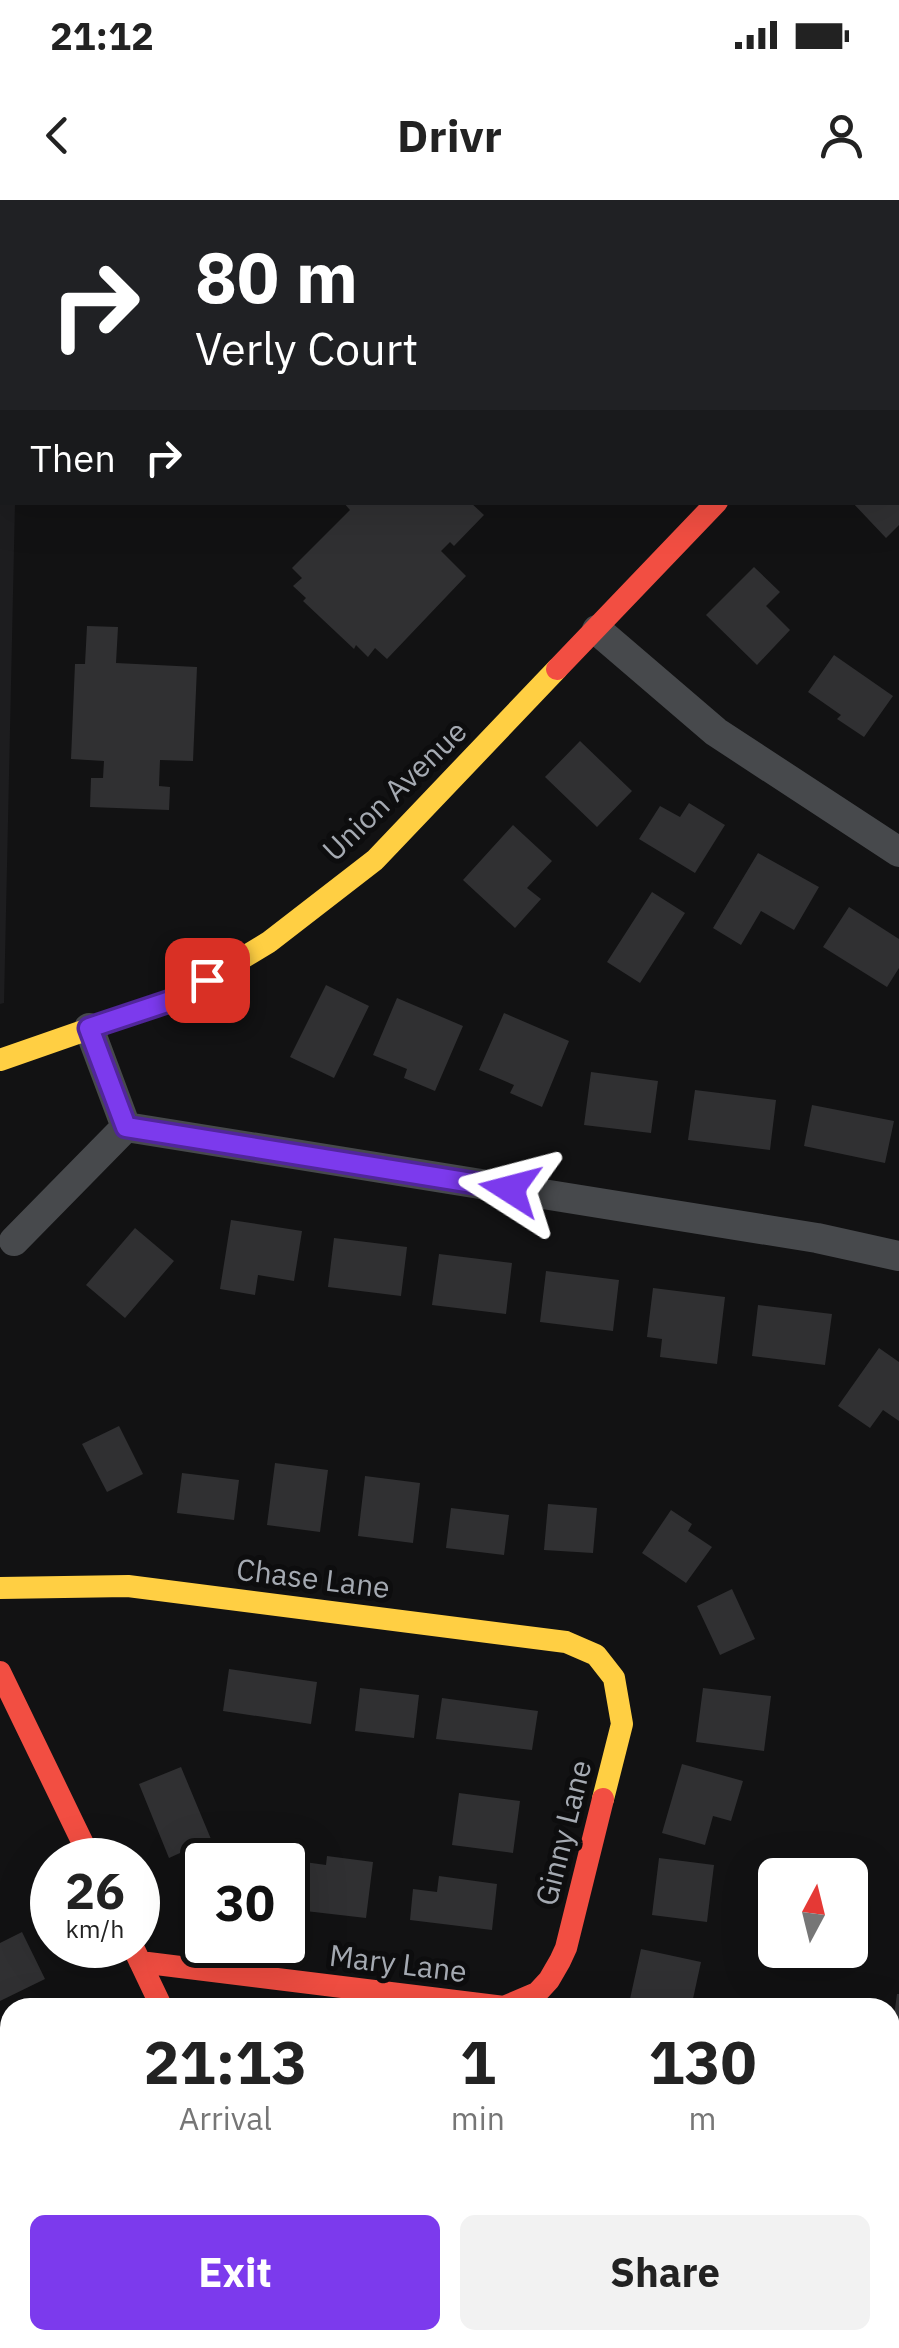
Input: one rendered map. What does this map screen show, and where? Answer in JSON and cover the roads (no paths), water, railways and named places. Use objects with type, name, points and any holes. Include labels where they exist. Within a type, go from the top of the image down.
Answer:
[{"type":"street","name":"Union Avenue","points":[[0,1060],[176,999],[270,942],[375,860],[715,505]]},
{"type":"street","points":[[597,630],[716,732],[899,852]]},
{"type":"street","points":[[89,1028],[126,1127]]},
{"type":"street","points":[[14,1241],[126,1127]]},
{"type":"street","points":[[126,1127],[798,1235],[899,1256]]},
{"type":"street","name":"Chase Lane","points":[[0,1588],[128,1586],[566,1642],[596,1655],[608,1670]]},
{"type":"street","name":"Ginny Lane","points":[[531,1998],[550,1982],[566,1948],[622,1724],[614,1678],[608,1670]]},
{"type":"street","points":[[0,1672],[80,1838]]},
{"type":"street","name":"Mary Lane","points":[[160,1957],[442,1998]]},
{"type":"street","points":[[143,1968],[157,1998]]}]
